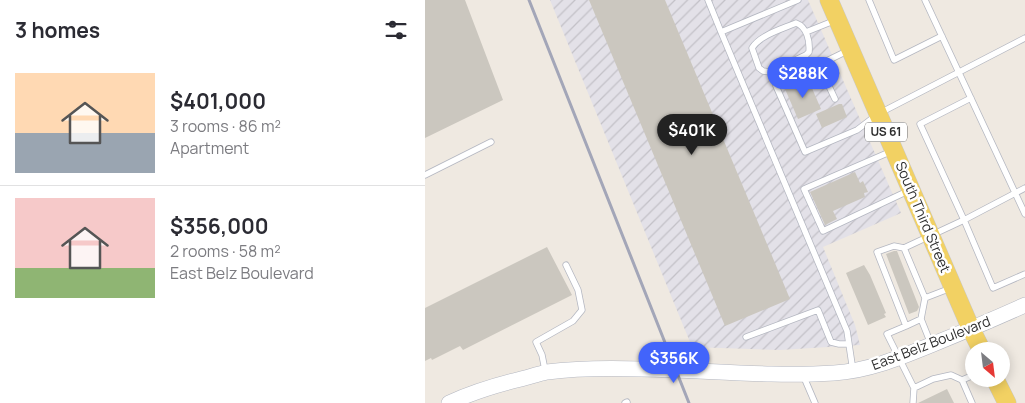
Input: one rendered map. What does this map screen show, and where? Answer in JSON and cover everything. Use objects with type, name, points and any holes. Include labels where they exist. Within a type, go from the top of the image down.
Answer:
[{"type":"main road","name":"South Third Street","points":[[829,0],[978,342]]},
{"type":"main road","points":[[999,388],[1004,401]]},
{"type":"street","name":"East Belz Boulevard","points":[[449,403],[486,388],[545,373],[604,368],[776,374],[834,373],[867,368],[899,358],[1025,305]]},
{"type":"lane","points":[[707,0],[847,331],[853,370]]},
{"type":"lane","points":[[721,32],[798,0]]},
{"type":"lane","points":[[869,0],[894,60],[942,36]]},
{"type":"lane","points":[[925,0],[1025,214]]},
{"type":"lane","points":[[806,32],[837,19]]},
{"type":"lane","points":[[796,23],[801,25],[806,32],[809,52],[770,72],[759,68],[752,48],[755,42],[796,23]]},
{"type":"lane","points":[[851,50],[776,86],[805,152],[857,130],[878,114],[1025,38]]},
{"type":"lane","points":[[819,65],[835,99]]},
{"type":"lane","points":[[971,98],[920,124],[993,288],[1025,274]]},
{"type":"lane","points":[[425,175],[491,142]]},
{"type":"lane","points":[[894,150],[804,189],[823,231],[910,189]]},
{"type":"lane","points":[[906,326],[877,252],[893,246],[904,248],[964,220],[1025,188]]},
{"type":"lane","points":[[904,248],[925,298],[921,319],[931,345]]},
{"type":"lane","points":[[545,373],[536,342],[573,321],[582,310],[578,290],[566,265]]},
{"type":"lane","points":[[925,298],[953,287]]},
{"type":"lane","points":[[746,338],[818,310],[831,342],[849,344]]},
{"type":"lane","points":[[913,403],[914,388],[887,334],[921,319]]},
{"type":"lane","points":[[803,374],[815,403]]},
{"type":"lane","points":[[914,388],[933,379],[951,375],[962,380],[972,403]]},
{"type":"shaded area","points":[[550,0],[808,0],[901,213],[823,247],[855,325],[860,345],[780,350],[692,347]]},
{"type":"building","points":[[425,0],[465,0],[503,100],[425,138]]},
{"type":"building","points":[[589,0],[665,0],[790,299],[725,326]]},
{"type":"building","points":[[808,79],[821,109],[798,119],[785,89]]},
{"type":"building","points":[[842,104],[847,117],[822,128],[816,114]]},
{"type":"building","points":[[855,172],[860,183],[863,181],[868,192],[864,193],[865,197],[833,211],[837,219],[825,225],[810,192]]},
{"type":"building","points":[[547,247],[572,295],[463,350],[460,346],[432,360],[431,358],[425,361],[425,308]]},
{"type":"building","points":[[897,251],[919,307],[917,311],[909,314],[886,254]]},
{"type":"building","points":[[864,265],[886,313],[884,314],[886,317],[868,325],[846,273]]},
{"type":"building","points":[[947,389],[954,403],[918,403]]},
{"type":"railway","points":[[529,0],[689,403]]}]
